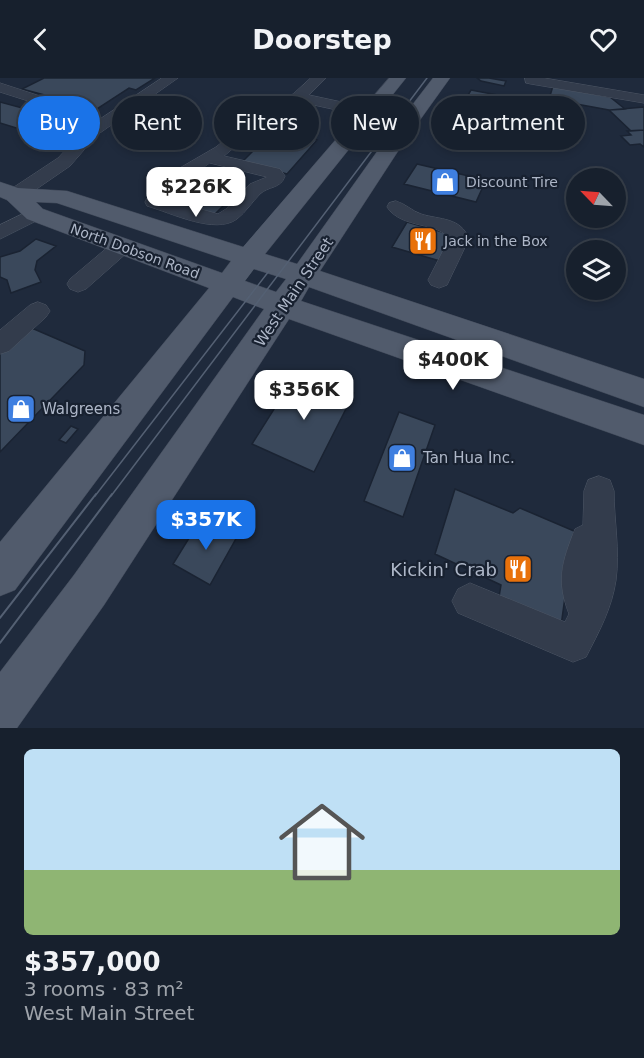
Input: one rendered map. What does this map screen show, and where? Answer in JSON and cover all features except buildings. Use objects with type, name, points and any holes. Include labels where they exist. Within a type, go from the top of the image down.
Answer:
[{"type":"main road","points":[[383,96],[398,78]]},
{"type":"main road","name":"West Main Street","points":[[0,711],[89,590],[272,302],[442,78]]},
{"type":"main road","points":[[6,556],[338,150]]},
{"type":"main road","name":"North Dobson Road","points":[[8,192],[35,214],[272,302],[644,430]]},
{"type":"main road","name":"North Dobson Road","points":[[8,192],[59,196],[293,272],[644,393]]},
{"type":"lane","points":[[2,88],[24,78]]},
{"type":"lane","points":[[8,192],[64,162],[100,125],[171,78]]},
{"type":"lane","points":[[299,96],[319,78]]},
{"type":"lane","points":[[531,80],[644,99]]},
{"type":"lane","points":[[2,88],[26,96]]},
{"type":"lane","points":[[209,158],[267,172],[276,176],[275,180],[268,185],[258,186],[229,216],[222,220],[214,220],[154,202],[184,173],[209,158],[223,150]]},
{"type":"lane","points":[[396,207],[412,217],[454,229],[459,234],[459,239],[440,280]]},
{"type":"lane","points":[[0,233],[35,214]]},
{"type":"lane","points":[[78,284],[122,246]]},
{"type":"lane","points":[[0,344],[38,311]]},
{"type":"lane","points":[[470,601],[573,644],[588,616],[599,578],[600,491]]},
{"type":"tram line","points":[[111,496],[427,78]]},
{"type":"tram line","points":[[95,496],[269,271]]},
{"type":"tram line","points":[[0,618],[96,494]]},
{"type":"tram line","points":[[0,643],[112,494]]},
{"type":"place","name":"Discount Tire","points":[[445,182]]},
{"type":"place","name":"Jack in the Box","points":[[423,241]]},
{"type":"place","name":"Walgreens","points":[[21,409]]},
{"type":"place","name":"Tan Hua Inc.","points":[[402,458]]},
{"type":"place","name":"Kickin' Crab","points":[[518,569]]}]
